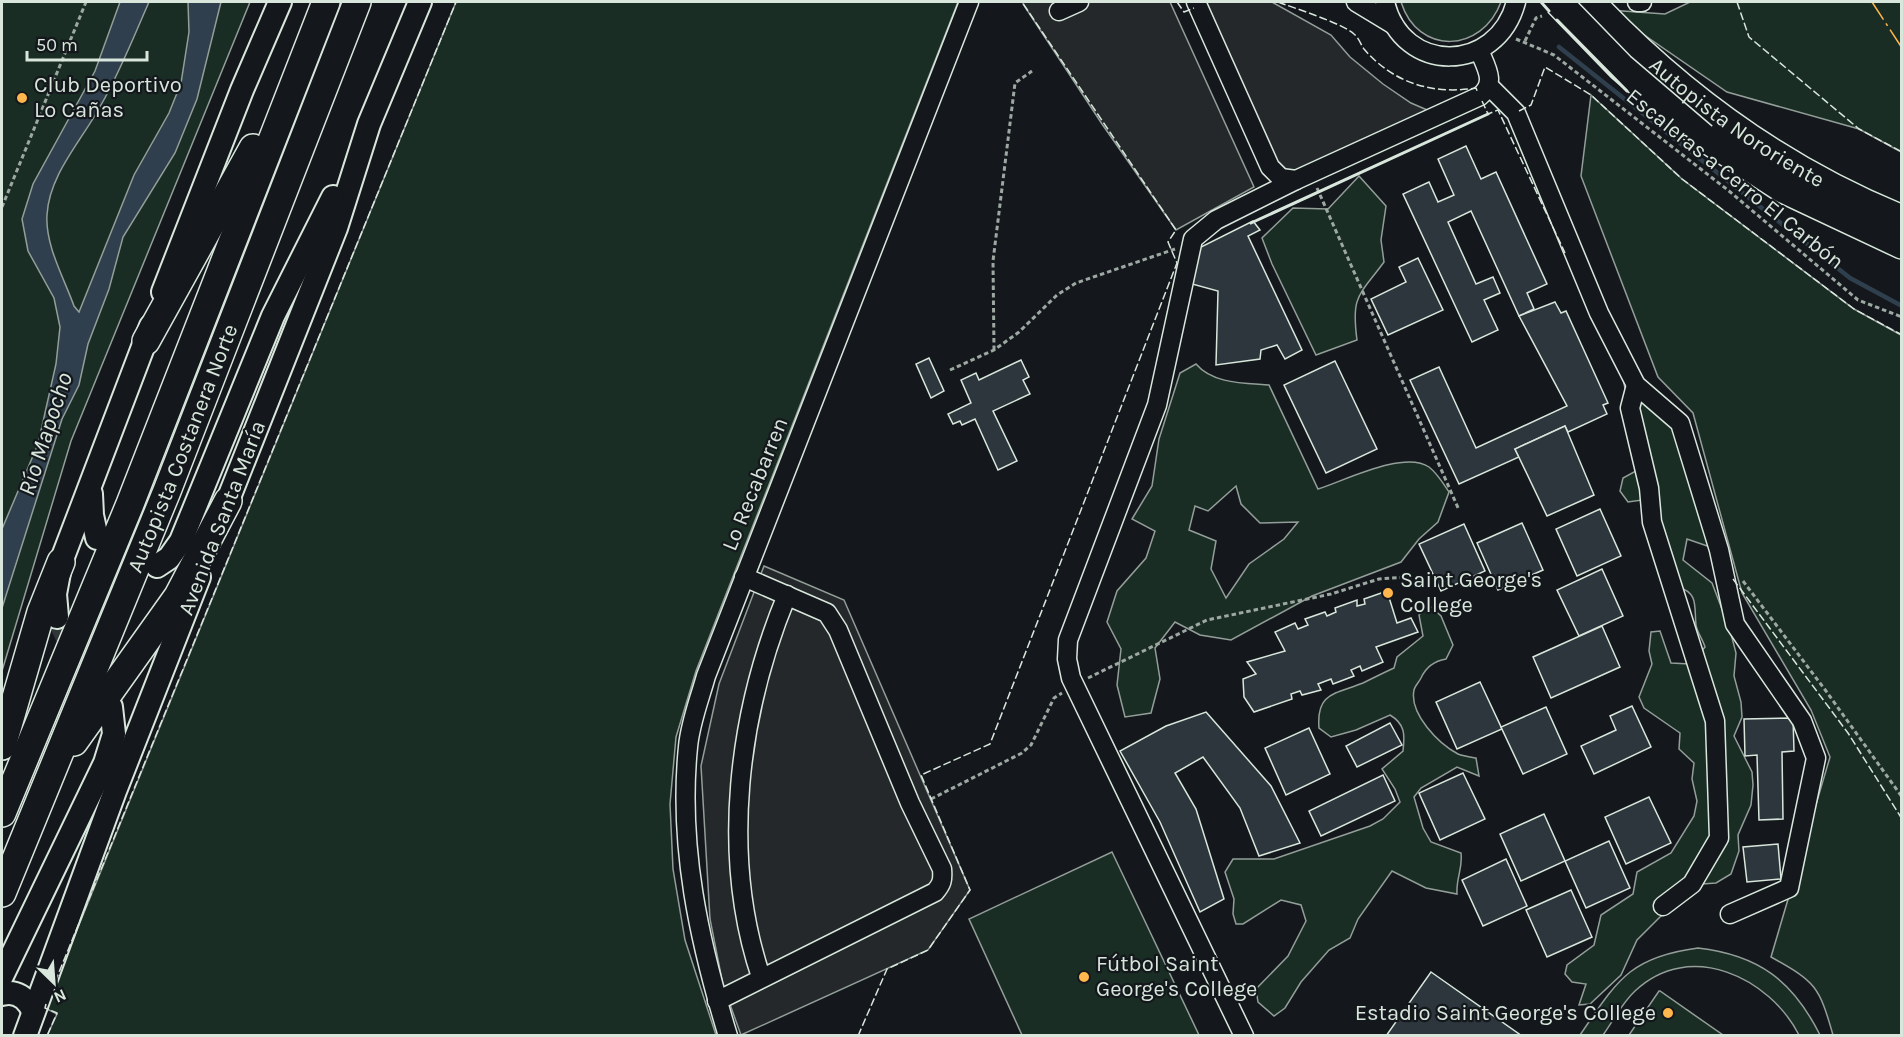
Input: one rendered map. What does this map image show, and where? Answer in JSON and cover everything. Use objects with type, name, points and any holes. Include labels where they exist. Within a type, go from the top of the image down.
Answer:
[{"type":"highway","name":"Autopista Costanera Norte","points":[[2,813],[130,504],[326,2]]},
{"type":"highway","name":"Autopista Costanera Norte","points":[[2,893],[167,491],[357,2]]},
{"type":"highway","name":"Autopista Nororiente","points":[[1558,2],[1628,74],[1711,127],[1756,145],[1809,176],[1902,219]]},
{"type":"highway","name":"Autopista Nororiente","points":[[1591,2],[1711,127],[1792,195],[1902,245]]},
{"type":"highway","points":[[146,341],[256,141],[295,80]]},
{"type":"highway","points":[[41,794],[71,746],[178,596],[228,501]]},
{"type":"highway","points":[[2,746],[13,715],[41,612],[61,562]]},
{"type":"main road","points":[[57,617],[55,594],[61,562],[222,138],[280,2]]},
{"type":"main road","name":"Avenida Santa María","points":[[31,1028],[228,501],[336,228],[369,124],[417,5]]},
{"type":"main road","points":[[157,566],[170,558],[181,542],[273,316],[369,124]]},
{"type":"main road","points":[[92,480],[91,503],[97,538]]},
{"type":"main road","points":[[2,976],[105,763],[114,734],[111,707]]},
{"type":"main road","points":[[2,994],[18,995],[25,999],[31,1028]]},
{"type":"street","name":"Lo Recabarren","points":[[728,1035],[700,936],[689,867],[686,804],[688,745],[706,676],[969,2]]},
{"type":"street","points":[[1059,11],[1079,2]]},
{"type":"street","points":[[1196,2],[1270,167],[1281,178],[1303,177]]},
{"type":"street","points":[[1356,2],[1394,25]]},
{"type":"street","points":[[1385,2],[1394,25],[1406,40],[1422,51],[1441,56],[1460,56],[1479,50],[1500,34],[1510,20],[1516,2]]},
{"type":"street","points":[[1637,2],[1642,2]]},
{"type":"street","points":[[1479,50],[1488,71],[1489,86],[1516,113],[1599,313],[1636,386],[1680,423],[1719,550],[1735,624],[1802,721],[1816,758],[1789,888],[1730,914]]},
{"type":"street","points":[[1244,1035],[1075,685],[1066,659],[1068,640],[1157,405],[1193,239],[1216,220],[1303,177],[1480,96],[1489,86]]},
{"type":"street","points":[[1636,386],[1630,408],[1649,488],[1652,522],[1715,721],[1719,838],[1692,884],[1663,906]]},
{"type":"street","points":[[717,1001],[935,892],[942,884],[943,877],[942,869],[910,803],[838,630],[826,613],[744,577]]},
{"type":"street","points":[[761,977],[750,942],[740,886],[738,829],[743,770],[757,684],[787,595]]},
{"type":"path","points":[[2,207],[86,2]]},
{"type":"path","name":"Escaleras a Cerro El Carbón","points":[[1500,34],[1525,41],[1554,55],[1730,191],[1858,300],[1902,317]]},
{"type":"path","points":[[994,350],[993,261],[1015,83],[1032,71]]},
{"type":"path","points":[[1303,177],[1459,510]]},
{"type":"path","points":[[950,370],[994,350],[1019,332],[1057,295],[1076,283],[1171,250]]},
{"type":"path","points":[[931,799],[1023,753],[1031,745],[1054,698],[1075,685],[1207,620],[1331,594],[1380,579],[1408,577],[1419,583]]},
{"type":"path","points":[[1741,578],[1902,797]]},
{"type":"green space","points":[[2,2],[250,2],[71,441],[2,671]]},
{"type":"green space","points":[[456,2],[958,2],[696,671],[676,737],[670,804],[673,869],[685,940],[716,1035],[47,1036],[57,1014],[45,1008]]},
{"type":"green space","points":[[1401,2],[1501,2],[1492,19],[1480,31],[1465,39],[1450,41],[1435,39],[1421,32],[1409,20]]},
{"type":"green space","points":[[1690,2],[1901,2],[1901,152],[1859,129],[1727,92],[1608,10],[1665,14]]},
{"type":"green space","points":[[1591,95],[1682,179],[1854,309],[1901,335],[1901,1035],[1833,1035],[1824,1006],[1814,987],[1798,973],[1771,957],[1830,757],[1811,710],[1742,593],[1693,413],[1658,377],[1581,176]]},
{"type":"green space","points":[[1359,176],[1386,206],[1381,240],[1384,262],[1363,290],[1356,305],[1357,340],[1316,355],[1272,264],[1262,238],[1293,208],[1328,209]]},
{"type":"green space","points":[[1196,364],[1203,371],[1220,379],[1269,385],[1318,489],[1390,464],[1405,462],[1429,467],[1449,492],[1438,522],[1419,539],[1401,562],[1312,596],[1231,640],[1200,635],[1175,622],[1155,648],[1160,679],[1151,713],[1125,717],[1117,685],[1121,649],[1107,622],[1117,591],[1146,558],[1155,531],[1132,519],[1152,486],[1159,439],[1180,373]],"holes":[[[1236,486],[1241,504],[1260,523],[1298,522],[1284,539],[1249,564],[1226,598],[1211,569],[1216,541],[1189,530],[1195,506],[1208,511]]]},
{"type":"green space","points":[[1622,374],[1675,428],[1716,549],[1687,539],[1683,560],[1712,583],[1730,630],[1736,653],[1734,676],[1741,702],[1742,717],[1734,736],[1752,772],[1753,785],[1751,805],[1738,835],[1739,851],[1731,874],[1716,883],[1702,884],[1667,910],[1637,940],[1621,975],[1590,1004],[1579,1005],[1586,984],[1572,982],[1565,974],[1567,965],[1594,945],[1601,915],[1633,894],[1637,872],[1671,853],[1694,816],[1697,801],[1692,779],[1694,763],[1679,749],[1680,733],[1644,708],[1639,697],[1652,664],[1649,651],[1651,632],[1660,631],[1671,663],[1690,664],[1705,647],[1697,628],[1694,602],[1689,593],[1678,587],[1649,499],[1628,502],[1620,491],[1623,478],[1647,465],[1629,407]]},
{"type":"green space","points":[[1429,605],[1441,616],[1453,645],[1446,659],[1428,668],[1415,687],[1416,709],[1427,727],[1442,743],[1458,754],[1476,758],[1479,776],[1457,767],[1421,788],[1414,797],[1423,828],[1431,842],[1461,853],[1457,894],[1426,888],[1392,871],[1358,919],[1350,938],[1329,950],[1301,982],[1285,1008],[1274,1016],[1258,1002],[1256,989],[1288,956],[1306,921],[1301,905],[1281,900],[1243,924],[1236,924],[1233,914],[1234,899],[1225,872],[1233,859],[1274,859],[1370,826],[1383,819],[1400,802],[1395,789],[1382,769],[1403,751],[1404,735],[1399,722],[1390,715],[1356,730],[1331,737],[1319,728],[1319,716],[1324,701],[1330,696],[1394,668],[1397,657],[1423,636],[1419,615]]},
{"type":"green space","name":"Fútbol Saint George's College","points":[[1112,852],[1199,1035],[1022,1035],[969,919]]},
{"type":"green space","points":[[1698,948],[1739,957],[1772,974],[1798,1000],[1820,1035],[1799,1035],[1786,1015],[1769,997],[1749,982],[1727,972],[1703,967],[1680,968],[1657,976],[1630,996],[1603,1035],[1580,1035],[1615,986],[1640,965],[1675,952]]},
{"type":"green space","name":"Estadio Saint George's College","points":[[1660,991],[1723,1035],[1629,1035]]},
{"type":"shaded area","points":[[1024,2],[1170,2],[1254,187],[1176,230],[1102,124],[1023,4]]},
{"type":"shaded area","points":[[1209,2],[1272,2],[1331,35],[1350,57],[1411,103],[1439,115],[1279,188],[1199,6]]},
{"type":"shaded area","points":[[764,566],[844,600],[970,890],[928,950],[741,1035],[723,985],[710,919],[701,766],[719,684]]},
{"type":"water","name":"Río Mapocho","points":[[120,2],[149,2],[108,92],[60,171],[49,200],[47,215],[52,250],[74,306],[79,312],[134,175],[169,113],[181,83],[189,32],[188,2],[221,2],[197,99],[175,153],[123,237],[109,289],[88,344],[79,385],[62,419],[2,608],[2,529],[38,444],[56,364],[60,327],[54,298],[28,251],[22,219],[33,184],[95,71]]},
{"type":"building","points":[[1466,146],[1481,179],[1496,172],[1547,284],[1527,293],[1534,309],[1519,316],[1471,211],[1448,222],[1476,284],[1493,277],[1500,293],[1484,300],[1498,330],[1472,342],[1403,194],[1429,182],[1438,202],[1454,195],[1438,159]]},
{"type":"building","points":[[1253,221],[1260,230],[1248,236],[1302,350],[1285,359],[1277,345],[1261,350],[1260,359],[1216,365],[1218,291],[1192,284],[1189,268],[1198,257],[1195,250]]},
{"type":"building","points":[[1418,258],[1443,310],[1388,335],[1371,299],[1406,282],[1399,267]]},
{"type":"building","points":[[1555,302],[1561,313],[1566,311],[1608,403],[1603,405],[1607,414],[1568,432],[1565,426],[1515,449],[1519,457],[1459,484],[1410,380],[1439,367],[1476,448],[1567,406],[1519,316]]},
{"type":"building","points":[[929,358],[944,391],[931,398],[916,364]]},
{"type":"building","points":[[1021,360],[1029,377],[1023,380],[1030,394],[993,411],[1017,461],[998,470],[975,419],[962,425],[960,421],[953,424],[948,414],[971,403],[961,380],[976,373],[979,380]]},
{"type":"building","points":[[1335,361],[1377,449],[1326,473],[1284,385]]},
{"type":"building","points":[[1565,426],[1594,495],[1547,516],[1515,449]]},
{"type":"building","points":[[1600,509],[1621,556],[1577,576],[1556,529]]},
{"type":"building","points":[[1522,523],[1543,570],[1498,590],[1477,543]]},
{"type":"building","points":[[1464,524],[1485,571],[1441,591],[1419,544]]},
{"type":"building","points":[[1602,569],[1623,616],[1579,636],[1557,590]]},
{"type":"building","points":[[1387,591],[1397,623],[1411,618],[1418,632],[1376,647],[1383,662],[1362,671],[1360,666],[1351,670],[1354,676],[1333,684],[1331,679],[1318,684],[1321,690],[1302,695],[1300,691],[1291,694],[1292,699],[1254,712],[1244,697],[1243,679],[1256,674],[1247,662],[1285,651],[1275,632],[1295,623],[1298,629],[1308,625],[1305,619],[1325,612],[1327,616],[1336,612],[1335,608],[1357,600],[1357,606],[1365,604],[1364,599]]},
{"type":"building","points":[[1602,626],[1620,667],[1551,698],[1533,657]]},
{"type":"building","points":[[1480,682],[1502,729],[1457,749],[1436,702]]},
{"type":"building","points":[[1632,706],[1651,747],[1594,774],[1581,746],[1616,730],[1610,716]]},
{"type":"building","points":[[1546,707],[1567,754],[1523,774],[1501,727]]},
{"type":"building","points":[[1206,712],[1271,786],[1300,843],[1259,856],[1240,808],[1203,757],[1175,773],[1196,809],[1224,899],[1200,912],[1160,822],[1120,751],[1166,726]]},
{"type":"building","points":[[1793,718],[1794,751],[1782,752],[1783,819],[1759,820],[1757,755],[1745,756],[1744,719]]},
{"type":"building","points":[[1390,723],[1402,745],[1357,767],[1346,746]]},
{"type":"building","points":[[1309,728],[1330,774],[1286,795],[1265,748]]},
{"type":"building","points":[[1463,773],[1485,819],[1440,840],[1419,793]]},
{"type":"building","points":[[1383,775],[1395,801],[1321,836],[1309,811]]},
{"type":"building","points":[[1649,797],[1671,843],[1626,864],[1605,817]]},
{"type":"building","points":[[1544,814],[1565,861],[1521,881],[1500,834]]},
{"type":"building","points":[[1609,841],[1630,888],[1586,908],[1565,861]]},
{"type":"building","points":[[1778,844],[1781,879],[1747,882],[1743,847]]},
{"type":"building","points":[[1506,859],[1527,906],[1483,926],[1462,880]]},
{"type":"building","points":[[1571,890],[1592,937],[1547,957],[1526,910]]},
{"type":"building","points":[[1431,972],[1522,1036],[1386,1036]]},
{"type":"waterway","points":[[1559,47],[1850,278],[1902,306]]},
{"type":"tunnel","points":[[57,617],[68,640],[100,687]]},
{"type":"fence","points":[[55,982],[456,2]]},
{"type":"fence","points":[[858,1036],[887,969],[928,950],[970,890],[921,775],[990,744],[1177,263],[1168,242],[1176,230],[1022,2]]},
{"type":"fence","points":[[1177,2],[1184,12],[1194,8]]},
{"type":"fence","points":[[1278,2],[1349,30],[1375,61],[1401,78],[1429,88],[1444,90],[1476,88],[1478,93]]},
{"type":"fence","points":[[1737,2],[1749,37],[1859,129],[1902,152]]},
{"type":"fence","points":[[1519,111],[1531,105],[1545,67],[1591,95],[1682,179],[1854,309],[1902,335]]},
{"type":"fence","points":[[1482,101],[1488,114],[1498,110],[1565,253]]},
{"type":"fence","points":[[1733,579],[1848,733],[1902,819]]},
{"type":"fence","points":[[46,1004],[45,1008],[57,1013],[47,1036]]},
{"type":"wall","points":[[1541,2],[1549,11]]},
{"type":"wall","points":[[1557,20],[1627,91]]},
{"type":"wall","points":[[1251,223],[1488,114]]},
{"type":"power","points":[[1872,2],[1902,48]]},
{"type":"place","name":"Club Deportivo Lo Cañas","points":[[22,98]]},
{"type":"place","name":"Saint George's College","points":[[1388,593]]},
{"type":"place","name":"Fútbol Saint George's College","points":[[1084,977]]},
{"type":"place","name":"Estadio Saint George's College","points":[[1668,1013]]}]
